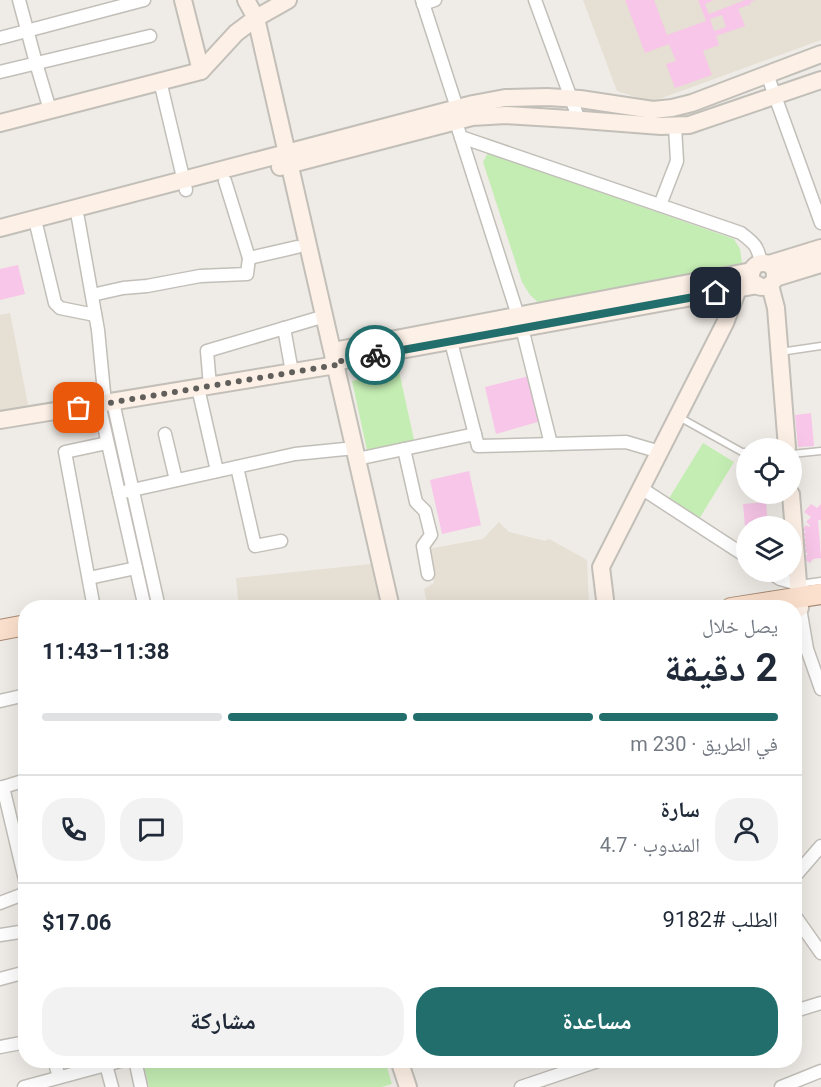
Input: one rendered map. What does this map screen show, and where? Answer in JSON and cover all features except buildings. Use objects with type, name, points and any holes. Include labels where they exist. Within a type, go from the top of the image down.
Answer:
[{"type":"main road","points":[[183,0],[201,71]]},
{"type":"main road","points":[[246,0],[256,18],[389,600]]},
{"type":"main road","points":[[0,123],[201,71],[236,33],[256,18],[288,0]]},
{"type":"main road","points":[[0,228],[289,158],[458,122],[547,97],[653,110],[692,103],[821,54]]},
{"type":"main road","points":[[506,107],[579,120],[668,127],[689,125],[821,80]]},
{"type":"main road","points":[[660,109],[668,127]]},
{"type":"main road","points":[[0,238],[78,218],[185,185],[225,181],[289,158]]},
{"type":"main road","points":[[520,322],[738,289],[764,274],[821,248]]},
{"type":"main road","points":[[0,420],[292,372],[335,360],[450,335],[821,264]]},
{"type":"main road","points":[[764,274],[776,308],[786,438]]},
{"type":"main road","points":[[605,600],[601,567],[725,323],[738,289]]},
{"type":"main road","points":[[792,504],[798,600],[821,594]]},
{"type":"main road","points":[[802,601],[821,606]]},
{"type":"main road","points":[[0,630],[18,627]]},
{"type":"main road","points":[[402,1068],[408,1087]]},
{"type":"street","points":[[19,0],[50,110]]},
{"type":"street","points":[[0,38],[144,0]]},
{"type":"street","points":[[535,0],[579,120]]},
{"type":"street","points":[[427,1],[458,122],[520,322],[551,444]]},
{"type":"street","points":[[0,72],[150,36]]},
{"type":"street","points":[[767,74],[821,223]]},
{"type":"street","points":[[160,81],[185,185]]},
{"type":"street","points":[[458,122],[660,205],[741,233],[759,249],[764,274]]},
{"type":"street","points":[[660,205],[677,161],[668,127]]},
{"type":"street","points":[[92,295],[200,276],[247,274],[249,258],[225,181]]},
{"type":"street","points":[[78,218],[95,315],[106,403],[107,443],[143,600]]},
{"type":"street","points":[[37,228],[55,303],[60,308],[95,315]]},
{"type":"street","points":[[249,258],[297,247]]},
{"type":"street","points":[[217,471],[204,387],[207,351],[325,316]]},
{"type":"street","points":[[284,328],[292,372]]},
{"type":"street","points":[[450,335],[478,446],[626,442],[660,452]]},
{"type":"street","points":[[106,403],[132,490],[157,600]]},
{"type":"street","points":[[165,434],[176,480]]},
{"type":"street","points":[[118,493],[295,454],[356,454],[404,450],[475,434]]},
{"type":"street","points":[[93,600],[64,452],[107,443]]},
{"type":"street","points":[[404,450],[416,502],[425,511],[431,535],[423,546],[428,574]]},
{"type":"street","points":[[237,467],[255,546],[281,541]]},
{"type":"street","points":[[641,488],[736,550]]},
{"type":"street","points":[[89,578],[136,568]]},
{"type":"street","points":[[783,582],[798,600]]},
{"type":"street","points":[[802,622],[807,650],[821,689]]},
{"type":"street","points":[[0,701],[18,697]]},
{"type":"street","points":[[18,783],[2,788],[18,838]]},
{"type":"street","points":[[802,868],[821,846]]},
{"type":"street","points":[[0,903],[18,896]]},
{"type":"street","points":[[802,926],[821,953]]},
{"type":"street","points":[[0,935],[18,933]]},
{"type":"street","points":[[0,979],[18,974]]},
{"type":"street","points":[[802,1009],[821,1003]]},
{"type":"street","points":[[0,1047],[18,1044]]},
{"type":"street","points":[[56,1068],[59,1077]]},
{"type":"street","points":[[24,1087],[94,1068]]},
{"type":"street","points":[[107,1068],[112,1087]]},
{"type":"street","points":[[137,1068],[141,1087]]},
{"type":"street","points":[[521,1087],[555,1082],[579,1068]]},
{"type":"street","points":[[781,1087],[821,1071]]},
{"type":"lane","points":[[780,352],[821,346]]},
{"type":"lane","points":[[678,416],[736,449]]},
{"type":"lane","points":[[802,452],[821,451]]},
{"type":"lane","points":[[798,600],[821,581]]},
{"type":"shaded area","points":[[583,0],[821,0],[821,40],[651,102],[617,91]]},
{"type":"shaded area","points":[[10,313],[28,405],[0,410],[0,315]]},
{"type":"shaded area","points":[[499,522],[509,532],[545,541],[549,539],[587,560],[589,600],[426,600],[424,589],[434,583],[428,549],[483,539]]},
{"type":"shaded area","points":[[371,564],[379,600],[238,600],[236,578]]},
{"type":"green space","points":[[488,153],[734,239],[740,249],[742,263],[540,304],[530,295],[522,282],[483,162]]},
{"type":"green space","points":[[399,371],[414,440],[367,450],[352,381]]},
{"type":"green space","points":[[703,443],[734,462],[699,519],[668,500]]},
{"type":"green space","points":[[145,1068],[387,1068],[392,1084],[382,1087],[149,1087]]},
{"type":"way so far","points":[[79,408],[336,365],[335,362],[375,355]]},
{"type":"route","points":[[375,355],[716,293]]}]
